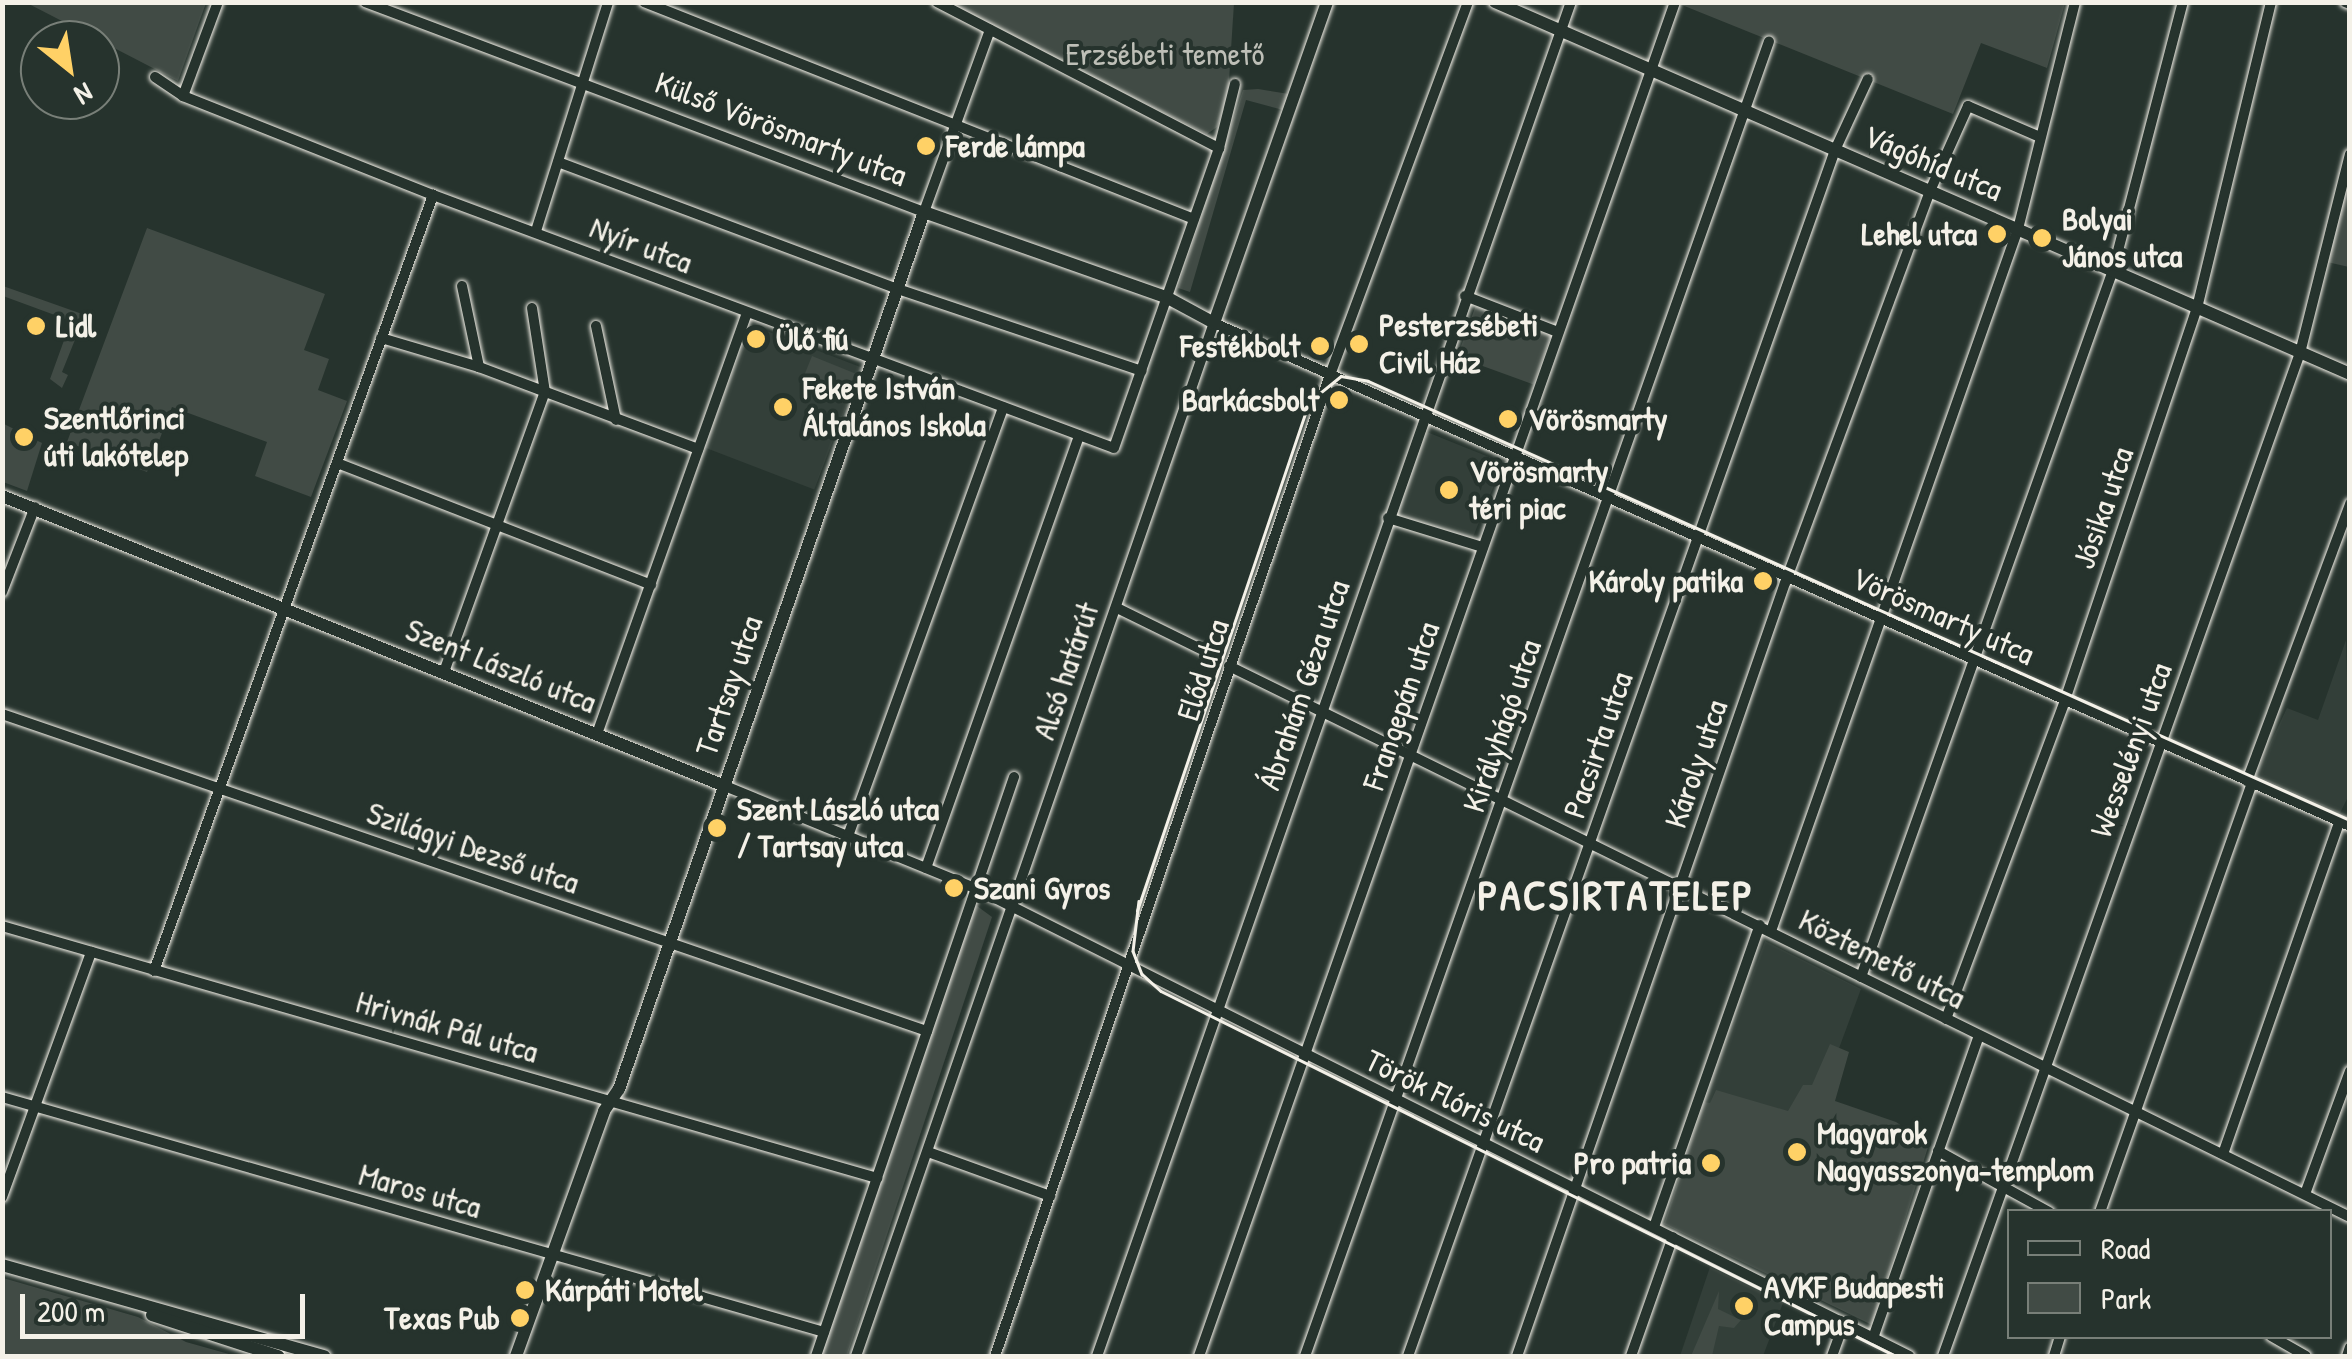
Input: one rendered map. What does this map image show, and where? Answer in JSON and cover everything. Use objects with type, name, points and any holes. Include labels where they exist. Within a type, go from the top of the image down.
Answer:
[{"type":"street","points":[[183,96],[218,2]]},
{"type":"street","name":"Külső Vörösmarty utca","points":[[365,2],[924,212],[1172,300]]},
{"type":"street","points":[[536,231],[608,2]]},
{"type":"street","points":[[644,2],[956,120],[1194,219]]},
{"type":"street","points":[[938,2],[1220,148]]},
{"type":"street","name":"Alsó határút","points":[[856,1356],[1327,2]]},
{"type":"street","name":"Előd utca","points":[[995,1356],[1132,968],[1330,375],[1468,2]]},
{"type":"street","name":"Vágóhíd utca","points":[[1495,2],[2350,374]]},
{"type":"street","name":"Ábrahám Géza utca","points":[[1097,1356],[1571,2]]},
{"type":"street","name":"Frangepán utca","points":[[1200,1356],[1674,2]]},
{"type":"street","points":[[1654,1227],[1883,619],[2018,230],[2075,2]]},
{"type":"street","points":[[1862,977],[2113,270],[2183,2]]},
{"type":"street","name":"Jósika utca","points":[[1946,1019],[2065,700],[2197,308],[2270,2]]},
{"type":"street","name":"Tartsay utca","points":[[516,1356],[671,941],[990,30]]},
{"type":"street","name":"Királyhágó utca","points":[[1304,1356],[1741,110],[1769,41]]},
{"type":"street","name":"Nyír utca","points":[[155,77],[183,96],[433,196],[536,231],[872,362],[1114,448],[1142,371]]},
{"type":"street","name":"Pacsirta utca","points":[[1408,1356],[1834,150],[1868,79]]},
{"type":"street","points":[[558,162],[898,289],[1142,371],[1172,300],[1194,219],[1220,148],[1235,84]]},
{"type":"street","name":"Károly utca","points":[[1518,1356],[1788,578],[1930,192],[1968,106],[2040,137]]},
{"type":"street","name":"Wesselényi utca","points":[[1942,1356],[2300,353],[2350,154]]},
{"type":"street","points":[[154,971],[216,788],[285,609],[433,196]]},
{"type":"street","points":[[462,286],[478,367]]},
{"type":"street","points":[[1465,296],[1558,332]]},
{"type":"street","points":[[1172,300],[1214,323],[1424,417]]},
{"type":"street","points":[[444,672],[545,392],[532,308]]},
{"type":"street","points":[[597,734],[746,313]]},
{"type":"street","points":[[596,326],[616,420]]},
{"type":"street","points":[[381,338],[478,367],[698,449]]},
{"type":"street","points":[[848,836],[1004,407]]},
{"type":"street","name":"Vörösmarty utca","points":[[1424,417],[2344,824]]},
{"type":"street","points":[[926,868],[1080,435]]},
{"type":"street","points":[[338,463],[651,585]]},
{"type":"street","name":"Szent László utca","points":[[2,496],[977,889]]},
{"type":"street","points":[[2101,1209],[2350,504]]},
{"type":"street","points":[[2,592],[35,507]]},
{"type":"street","points":[[1388,518],[1482,547]]},
{"type":"street","points":[[1117,608],[1207,652]]},
{"type":"street","name":"Köztemető utca","points":[[1230,666],[2350,1218]]},
{"type":"street","name":"Szilágyi Dezső utca","points":[[2,714],[928,1031]]},
{"type":"street","name":"Alsó határút","points":[[816,1356],[1014,777]]},
{"type":"street","points":[[2222,1154],[2344,824]]},
{"type":"street","name":"Török Flóris utca","points":[[977,889],[1909,1356]]},
{"type":"street","name":"Hrivnák Pál utca","points":[[2,926],[877,1178]]},
{"type":"street","points":[[2,1197],[91,952]]},
{"type":"street","points":[[1874,1338],[1979,1036]]},
{"type":"street","points":[[2305,1194],[2350,1071]]},
{"type":"street","name":"Maros utca","points":[[2,1097],[824,1332]]},
{"type":"street","points":[[1938,1151],[2044,1209]]},
{"type":"street","points":[[928,1152],[1050,1196]]},
{"type":"street","points":[[1631,1356],[1673,1236]]},
{"type":"street","points":[[2,1265],[99,1292],[276,1353],[324,1356]]},
{"type":"street","points":[[1832,1356],[1844,1323]]},
{"type":"street","points":[[2276,1339],[2306,1356]]},
{"type":"street","points":[[2346,1356],[2350,1348]]},
{"type":"shaded area","name":"Fekete István Általános Iskola","points":[[751,325],[861,367],[814,490],[704,447]]},
{"type":"shaded area","name":"Vörösmarty téri piac","points":[[1427,432],[1503,463],[1470,545],[1394,515]]},
{"type":"shaded area","points":[[2346,640],[2350,793],[2340,813],[2255,776],[2287,708],[2318,720]]},
{"type":"shaded area","points":[[1765,941],[1861,989],[1818,1105],[1782,1130],[1704,1102]]},
{"type":"shaded area","points":[[1710,1267],[1783,1303],[1763,1356],[1680,1356]]},
{"type":"green space","points":[[27,3],[206,3],[178,81],[120,51],[120,20],[60,20]]},
{"type":"green space","name":"Erzsébeti temető","points":[[943,3],[1234,3],[1228,96],[1217,127],[1207,134]]},
{"type":"green space","points":[[1677,3],[2065,3],[2047,68],[1981,43],[1953,114]]},
{"type":"green space","points":[[1243,90],[1289,94],[1283,110],[1246,100],[1190,292],[1178,288]]},
{"type":"green space","points":[[2349,175],[2349,267],[2327,262]]},
{"type":"green space","points":[[147,228],[325,294],[304,350],[329,359],[318,390],[347,401],[311,497],[255,476],[267,442],[172,407],[147,472],[67,442]]},
{"type":"green space","points":[[3,286],[85,315],[62,372],[68,375],[62,388],[50,379],[71,321],[3,296]]},
{"type":"green space","points":[[1476,305],[1552,333],[1533,384],[1457,357]]},
{"type":"green space","points":[[812,356],[855,373],[843,403],[800,386]]},
{"type":"green space","points":[[2,423],[42,443],[27,491],[3,482]]},
{"type":"green space","points":[[977,906],[992,917],[847,1356],[819,1356],[971,908]]},
{"type":"green space","points":[[1830,1044],[1849,1052],[1835,1101],[1896,1122],[1911,1132],[1908,1137],[1929,1144],[1872,1325],[1664,1224],[1704,1102],[1710,1103],[1716,1090],[1788,1111],[1803,1085],[1812,1085]]},
{"type":"green space","points":[[3,1278],[138,1317],[186,1342],[236,1356],[3,1356]]},
{"type":"green space","points":[[1719,1291],[1718,1309],[1741,1320],[1734,1328],[1719,1326],[1712,1356],[1691,1356]]},
{"type":"tram line","points":[[1137,911],[1309,402],[1341,376],[1368,381],[2350,820]]},
{"type":"tram line","points":[[1139,901],[1133,951],[1142,974],[1161,991],[1896,1356]]},
{"type":"place","name":"Ferde lámpa","points":[[926,146]]},
{"type":"place","name":"Lehel utca","points":[[1997,234]]},
{"type":"place","name":"Bolyai János utca","points":[[2042,238]]},
{"type":"place","name":"Lidl","points":[[36,326]]},
{"type":"place","name":"Ülő fiú","points":[[756,339]]},
{"type":"place","name":"Pesterzsébeti Civil Ház","points":[[1359,344]]},
{"type":"place","name":"Festékbolt","points":[[1320,346]]},
{"type":"place","name":"Barkácsbolt","points":[[1339,400]]},
{"type":"place","name":"Fekete István Általános Iskola","points":[[783,407]]},
{"type":"place","name":"Vörösmarty","points":[[1508,419]]},
{"type":"place","name":"Szentlőrinci úti lakótelep","points":[[24,437]]},
{"type":"place","name":"Vörösmarty téri piac","points":[[1449,490]]},
{"type":"place","name":"Károly patika","points":[[1763,581]]},
{"type":"place","name":"Szent László utca / Tartsay utca","points":[[717,828]]},
{"type":"place","name":"Szani Gyros","points":[[954,888]]},
{"type":"place","name":"Magyarok Nagyasszonya-templom","points":[[1797,1152]]},
{"type":"place","name":"Pro patria","points":[[1711,1163]]},
{"type":"place","name":"Kárpáti Motel","points":[[525,1290]]},
{"type":"place","name":"AVKF Budapesti Campus","points":[[1744,1306]]},
{"type":"place","name":"Texas Pub","points":[[520,1318]]},
{"type":"district","name":"PACSIRTATELEP","points":[[1616,895]]}]
